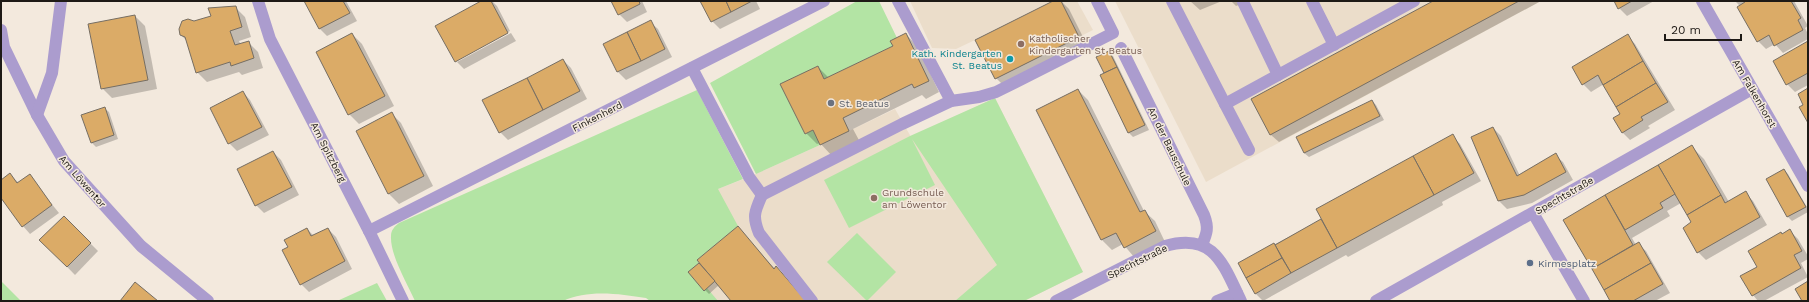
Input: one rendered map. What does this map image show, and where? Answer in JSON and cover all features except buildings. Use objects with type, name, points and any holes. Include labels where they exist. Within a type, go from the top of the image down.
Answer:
[{"type":"street","points":[[37,115],[52,73],[61,1]]},
{"type":"street","name":"Am Spitzberg","points":[[258,1],[270,39],[369,231],[403,301]]},
{"type":"street","name":"Finkenherd","points":[[369,231],[824,1]]},
{"type":"street","points":[[898,1],[951,101]]},
{"type":"street","points":[[812,301],[759,233],[754,222],[755,211],[762,195],[902,124],[951,101],[980,97],[996,92],[1113,33],[1097,1]]},
{"type":"street","points":[[1172,1],[1249,150]]},
{"type":"street","points":[[1312,1],[1334,45]]},
{"type":"street","points":[[1225,104],[1414,1]]},
{"type":"street","name":"Am Falkenhorst","points":[[1702,1],[1808,186]]},
{"type":"street","points":[[1243,2],[1278,75]]},
{"type":"street","name":"Am Löwentor","points":[[1,30],[4,47],[37,115],[64,161],[141,246],[208,301]]},
{"type":"street","name":"An der Bauschule","points":[[1121,48],[1204,215],[1208,225],[1202,245]]},
{"type":"street","points":[[692,68],[749,177],[762,195]]},
{"type":"street","name":"Spechtstraße","points":[[1376,301],[1752,89]]},
{"type":"street","points":[[1533,213],[1584,301]]},
{"type":"street","name":"Spechtstraße","points":[[1056,301],[1165,246],[1184,242],[1194,242],[1202,245]]},
{"type":"street","points":[[1202,245],[1217,256],[1239,297],[1217,301]]},
{"type":"shaded area","name":"Katholischer Kindergarten St Beatus","points":[[910,1],[1077,1],[1093,30],[995,79],[975,40],[956,49],[932,48]]},
{"type":"shaded area","points":[[1115,1],[1541,1],[1206,182]]},
{"type":"shaded area","name":"Grundschule am Löwentor","points":[[995,98],[1083,272],[1024,301],[661,301],[718,189],[749,177],[820,145],[895,109],[911,137]]},
{"type":"green space","points":[[857,1],[879,1],[897,38],[890,41],[893,46],[824,79],[818,66],[781,84],[805,134],[813,130],[820,145],[756,174],[710,83]]},
{"type":"green space","points":[[697,90],[743,179],[718,189],[738,226],[697,260],[699,263],[689,272],[704,290],[707,288],[718,301],[650,301],[646,298],[626,295],[593,294],[573,297],[563,301],[415,301],[396,260],[391,244],[392,232],[399,223]]},
{"type":"green space","points":[[995,98],[1083,272],[1024,301],[955,301],[997,265],[912,139],[935,185],[849,228],[824,180],[910,136]]},
{"type":"green space","points":[[857,233],[896,272],[867,301],[827,262]]},
{"type":"green space","points":[[1,281],[21,301],[1,301]]},
{"type":"green space","points":[[377,283],[387,301],[337,301]]},
{"type":"place","name":"Katholischer Kindergarten St Beatus","points":[[1021,44]]},
{"type":"place","name":"Kath. Kindergarten St. Beatus","points":[[1010,59]]},
{"type":"place","name":"St. Beatus","points":[[831,103]]},
{"type":"place","name":"Grundschule am Löwentor","points":[[874,198]]},
{"type":"place","name":"Kirmesplatz","points":[[1530,263]]}]
